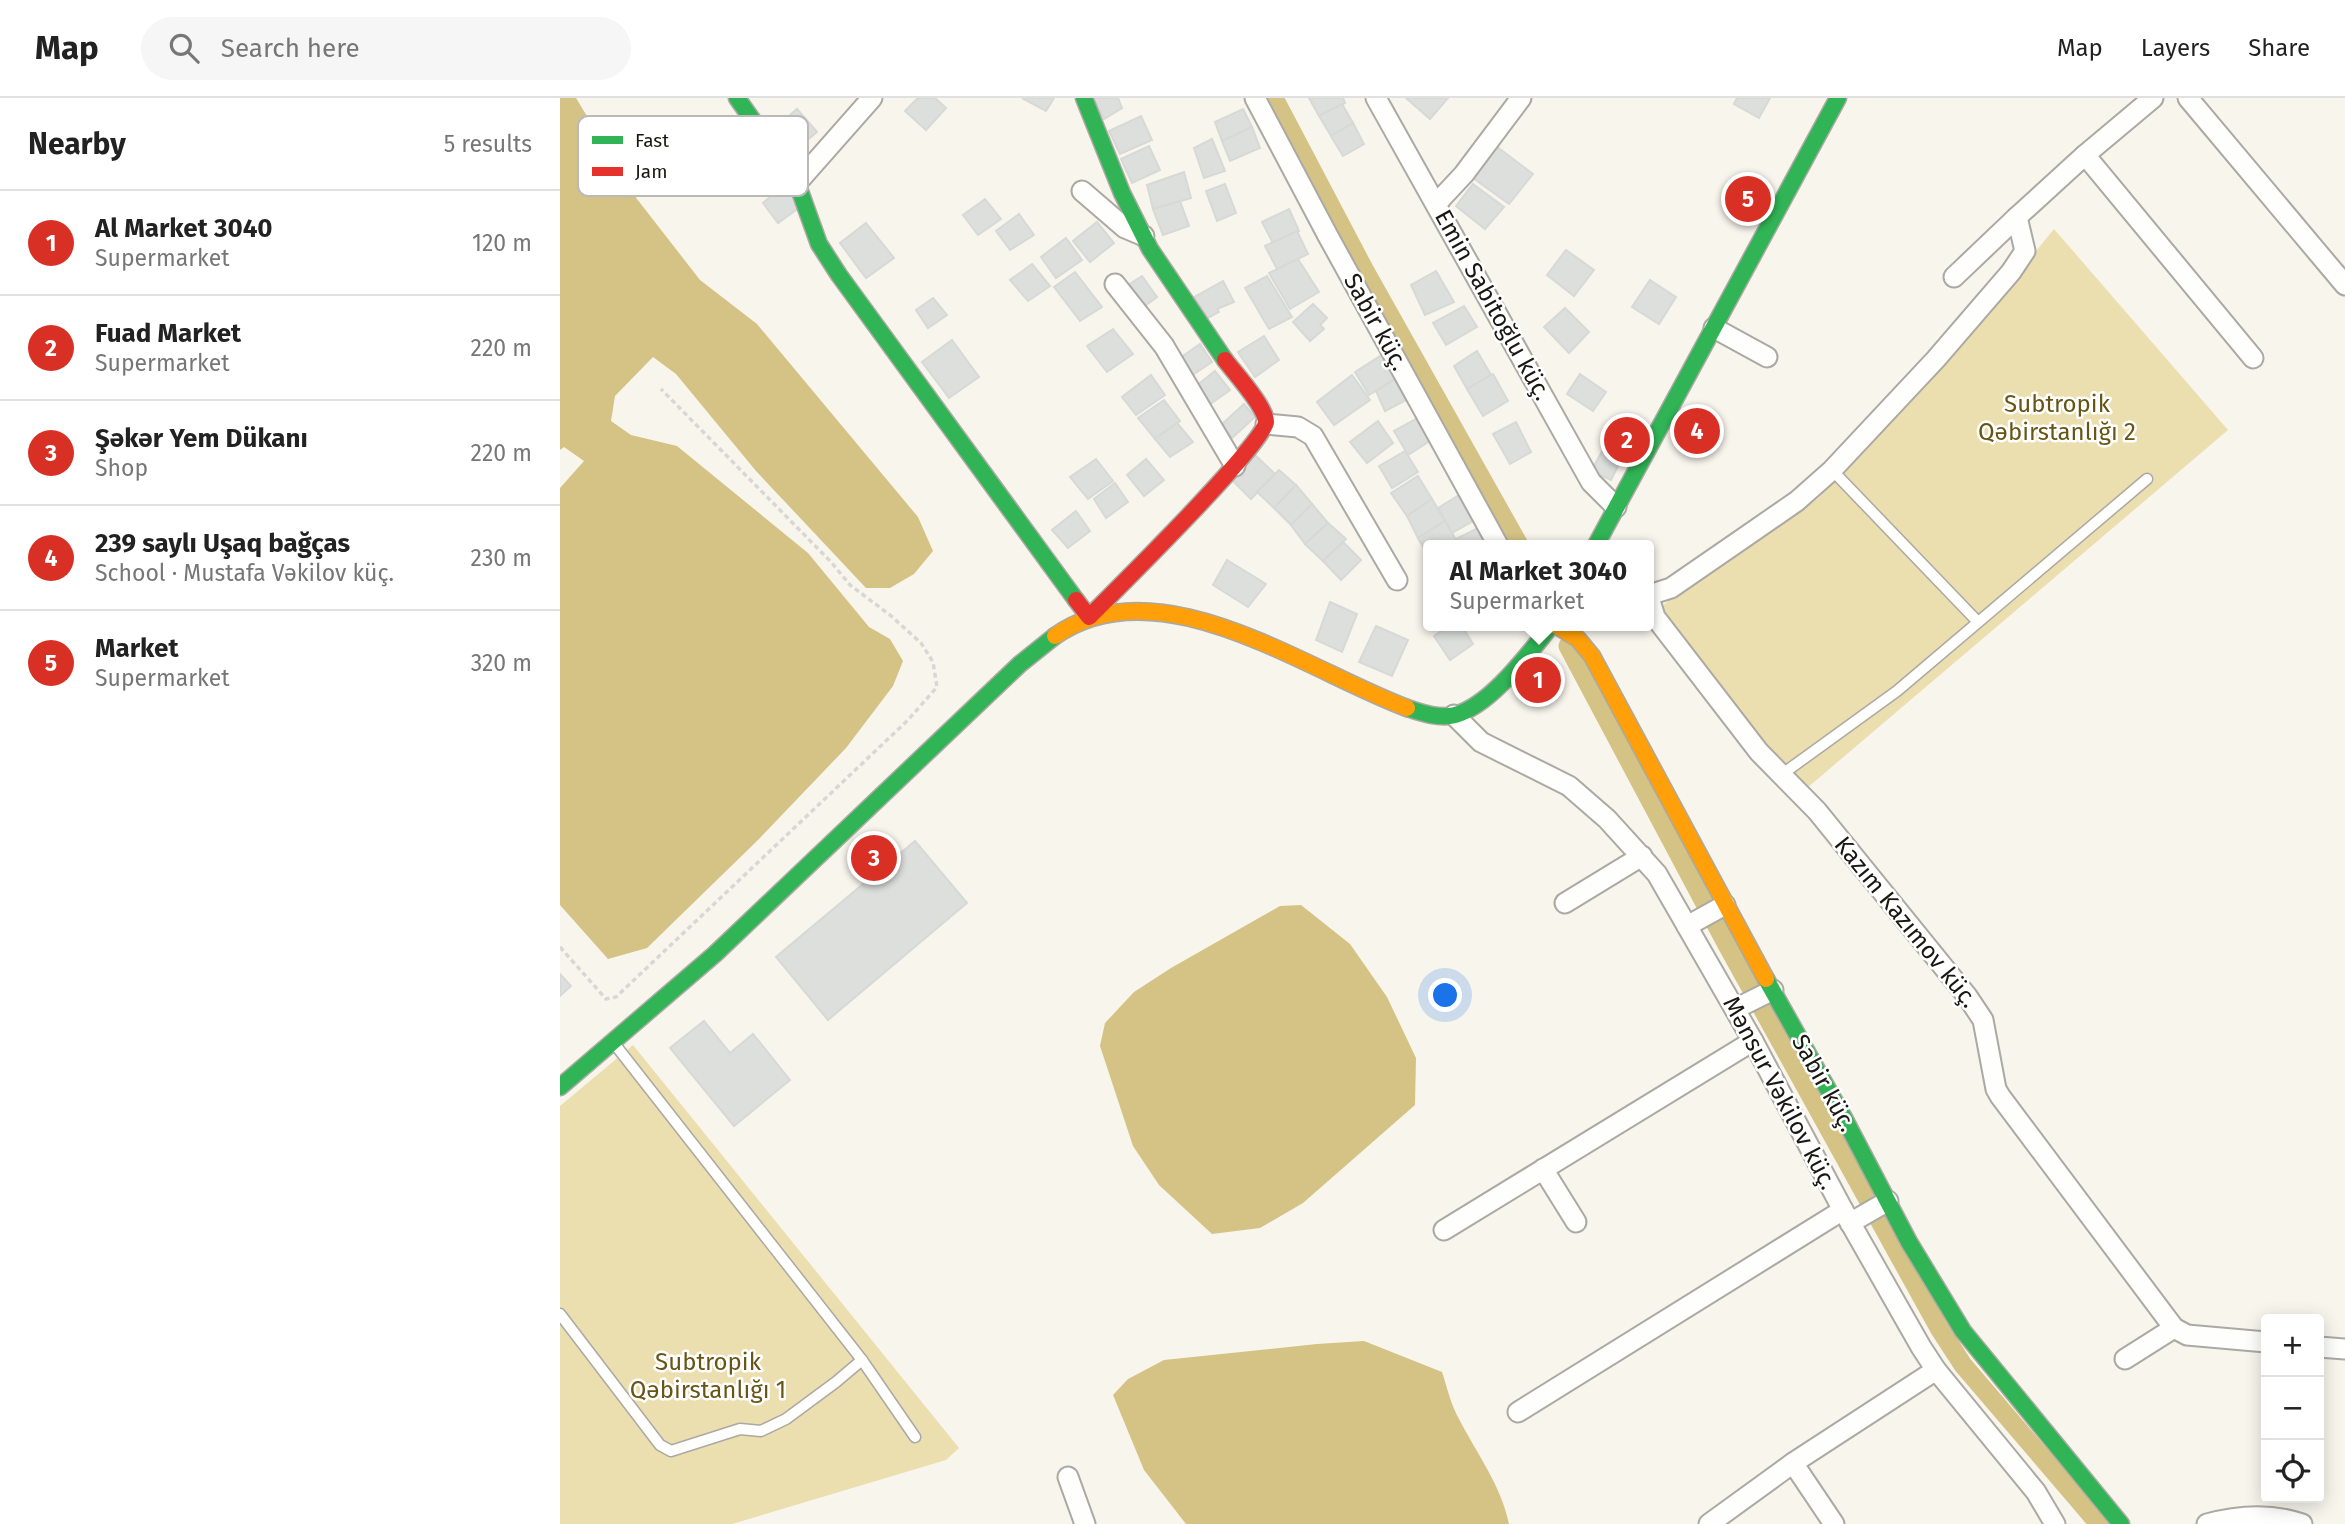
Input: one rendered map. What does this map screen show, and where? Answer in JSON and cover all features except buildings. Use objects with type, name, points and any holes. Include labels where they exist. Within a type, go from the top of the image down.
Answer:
[{"type":"street","points":[[737,98],[750,116]]},
{"type":"street","points":[[808,171],[872,98]]},
{"type":"street","points":[[560,1087],[715,954],[1020,664],[1043,644],[1090,617],[1259,438],[1266,424],[1264,413],[1205,333],[1144,236],[1122,194],[1084,98]]},
{"type":"street","name":"Sabir küç.","points":[[1255,98],[1495,540]]},
{"type":"street","name":"Emin Sabitoğlu küç.","points":[[1376,98],[1591,482],[1616,507]]},
{"type":"street","points":[[1436,204],[1464,174],[1521,98]]},
{"type":"street","points":[[1599,540],[1838,98]]},
{"type":"street","points":[[1954,277],[2085,155],[2153,98]]},
{"type":"street","points":[[2188,98],[2345,285]]},
{"type":"street","points":[[2085,155],[2253,358]]},
{"type":"street","points":[[1082,191],[1125,228],[1144,236]]},
{"type":"street","points":[[802,196],[819,244],[839,275],[1090,617]]},
{"type":"street","points":[[1654,593],[1671,588],[1797,500],[1832,470],[1936,359],[2011,272],[2025,251],[2017,217]]},
{"type":"street","points":[[1115,284],[1164,346],[1235,466]]},
{"type":"street","points":[[1714,328],[1767,357]]},
{"type":"street","points":[[1266,424],[1298,427],[1313,436],[1397,580]]},
{"type":"street","points":[[1090,617],[1143,611],[1198,621],[1307,663],[1413,710],[1434,715],[1454,715],[1474,704],[1492,690],[1546,631]]},
{"type":"street","name":"Kazım Kazımov küç.","points":[[1654,613],[1759,752],[1817,811],[1967,996],[1983,1020],[1996,1089],[2000,1096],[2174,1328]]},
{"type":"street","name":"Sabir küç.","points":[[1565,631],[1578,639],[1592,656],[1725,905],[1963,1331],[2121,1524]]},
{"type":"street","name":"Mənsur Vəkilov küç.","points":[[1454,715],[1481,742],[1569,786],[1607,819],[1657,874],[1753,1041],[1905,1321],[1936,1370],[2028,1482],[2055,1524]]},
{"type":"street","points":[[1565,903],[1642,856]]},
{"type":"street","points":[[1687,926],[1725,905]]},
{"type":"street","points":[[1735,1009],[1773,990]]},
{"type":"street","points":[[1444,1230],[1753,1041]]},
{"type":"street","points":[[1543,1170],[1576,1222]]},
{"type":"street","points":[[1518,1412],[1847,1216],[1888,1201]]},
{"type":"street","points":[[2125,1359],[2174,1328],[2187,1335],[2261,1342]]},
{"type":"street","points":[[2324,1347],[2345,1349]]},
{"type":"street","points":[[1709,1524],[1793,1463],[1936,1370]]},
{"type":"street","points":[[1793,1463],[1834,1524]]},
{"type":"street","points":[[1068,1477],[1085,1524]]},
{"type":"street","points":[[2207,1524],[2260,1515],[2286,1518],[2302,1524]]},
{"type":"lane","points":[[1832,470],[1978,622]]},
{"type":"lane","points":[[1781,775],[1897,691],[2147,479]]},
{"type":"lane","points":[[613,1041],[862,1360],[915,1437]]},
{"type":"lane","points":[[560,1314],[660,1445],[671,1451],[740,1429],[761,1431],[786,1419],[862,1360]]},
{"type":"path","points":[[560,947],[606,999],[616,997],[898,729],[937,687],[933,662],[921,643],[850,585],[832,563],[661,389]]},
{"type":"green space","name":"Subtropik Qəbirstanlığı 2","points":[[2054,229],[2228,430],[1807,788],[1763,744],[1660,607],[1817,499],[1945,363]]},
{"type":"green space","name":"Subtropik Qəbirstanlığı 1","points":[[633,1045],[959,1448],[946,1460],[732,1524],[560,1524],[560,1106]]},
{"type":"shaded area","points":[[560,98],[576,98],[587,116],[578,116],[578,196],[635,196],[700,280],[757,324],[918,517],[933,551],[914,574],[890,588],[866,588],[756,471],[676,374],[653,357],[615,396],[611,421],[631,435],[677,446],[808,553],[869,627],[890,639],[903,661],[893,686],[846,748],[759,839],[647,948],[608,959],[560,905],[560,488],[584,461],[564,447],[560,450]]},
{"type":"shaded area","points":[[1301,905],[1350,944],[1387,997],[1416,1058],[1415,1105],[1303,1203],[1260,1228],[1212,1234],[1159,1185],[1133,1146],[1100,1046],[1105,1023],[1134,992],[1171,968],[1280,906]]},
{"type":"shaded area","points":[[1364,1341],[1442,1372],[1456,1414],[1494,1483],[1509,1524],[1186,1524],[1144,1470],[1113,1395],[1128,1379],[1164,1360]]},
{"type":"waterway","points":[[1274,98],[1365,271],[1516,540]]},
{"type":"waterway","points":[[1568,646],[1726,943],[1939,1328],[1963,1365],[2099,1524]]},
{"type":"traffic: fast","points":[[737,98],[750,116]]},
{"type":"traffic: fast","points":[[1084,98],[1122,193],[1150,249],[1225,360]]},
{"type":"traffic: fast","points":[[1599,540],[1838,98]]},
{"type":"traffic: fast","points":[[802,196],[819,244],[839,275],[1076,600]]},
{"type":"traffic: fast","points":[[1407,708],[1443,716],[1455,715],[1469,709],[1508,677],[1547,631]]},
{"type":"traffic: fast","points":[[560,1087],[715,954],[1020,664],[1055,636]]},
{"type":"traffic: fast","points":[[1766,979],[1844,1118],[1909,1242],[1963,1331],[2121,1524]]},
{"type":"traffic: slow","points":[[1055,636],[1096,617],[1140,611],[1186,617],[1232,631],[1279,650],[1407,708]]},
{"type":"traffic: slow","points":[[1565,631],[1578,639],[1592,656],[1766,979]]},
{"type":"traffic: jam","points":[[1076,600],[1089,617],[1216,486],[1259,435],[1266,422],[1265,416],[1225,360]]},
{"type":"place","name":"Market","points":[[1748,199]]},
{"type":"place","name":"239 saylı Uşaq bağças","points":[[1697,431]]},
{"type":"place","name":"Fuad Market","points":[[1627,440]]},
{"type":"place","name":"Al Market 3040","points":[[1538,680]]},
{"type":"place","name":"Şəkər Yem Dükanı","points":[[874,858]]}]
